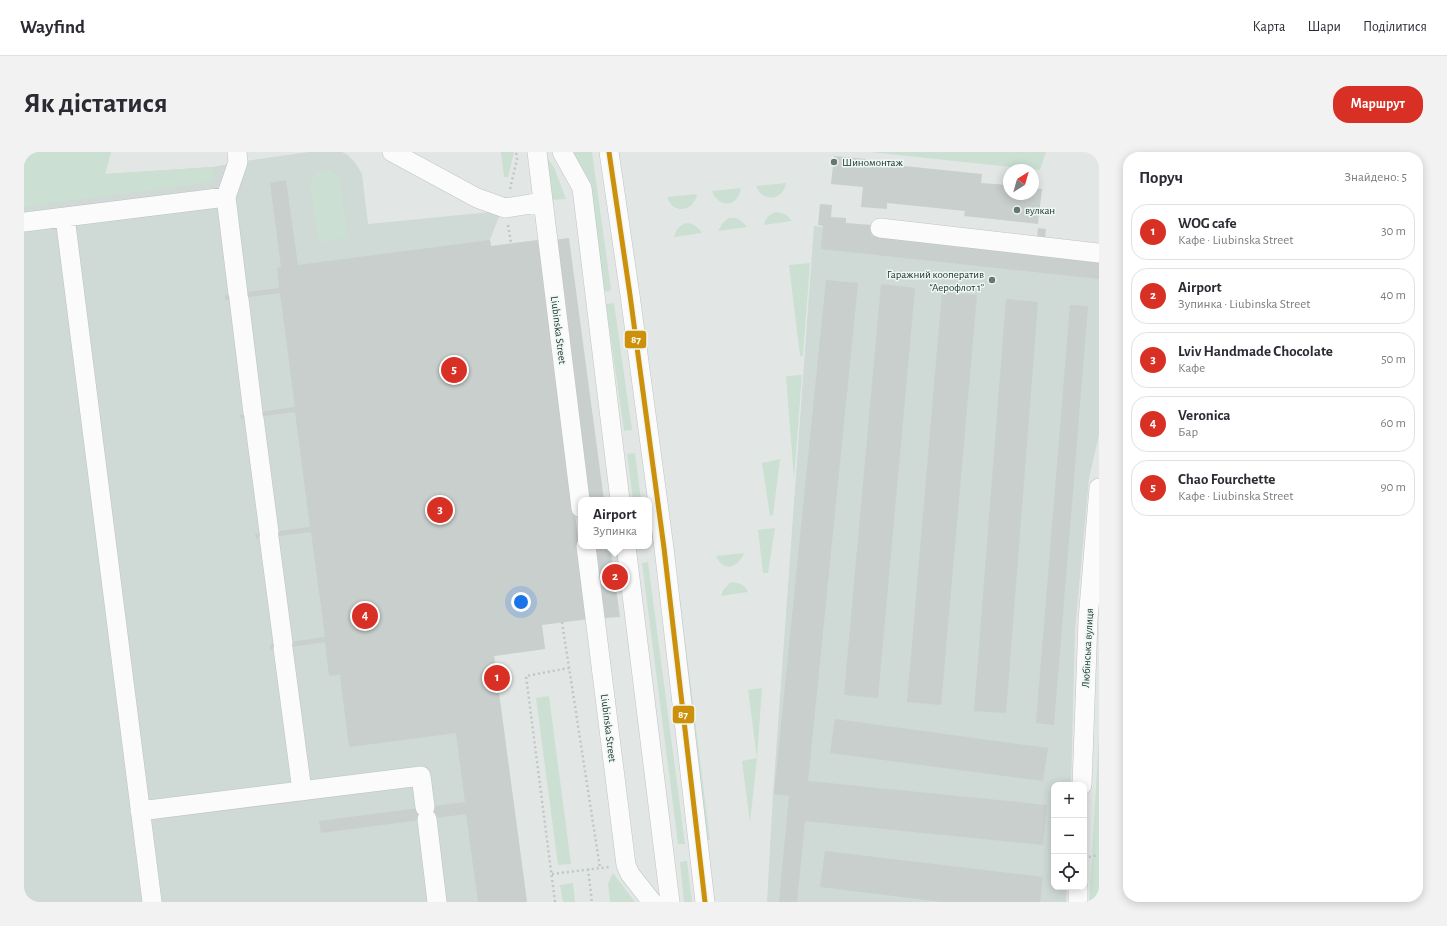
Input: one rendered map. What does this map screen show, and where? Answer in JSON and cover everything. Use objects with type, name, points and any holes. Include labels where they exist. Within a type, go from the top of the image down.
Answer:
[{"type":"street","points":[[237,152],[238,162],[226,197],[302,791]]},
{"type":"street","points":[[392,152],[476,198],[505,208],[543,202]]},
{"type":"street","name":"Liubinska Street","points":[[537,152],[580,497]]},
{"type":"street","points":[[562,152],[582,188],[620,497]]},
{"type":"street","points":[[609,152],[662,533],[705,902]]},
{"type":"street","points":[[24,222],[226,197]]},
{"type":"street","points":[[65,217],[152,902]]},
{"type":"street","points":[[880,228],[1099,253]]},
{"type":"street","name":"Любінська вулиця","points":[[1082,782],[1088,620],[1099,488]]},
{"type":"street","name":"Liubinska Street","points":[[586,549],[626,864],[630,874],[652,902]]},
{"type":"street","points":[[626,549],[670,902]]},
{"type":"street","points":[[140,811],[421,776],[437,902]]},
{"type":"street","points":[[1078,890],[1078,902]]},
{"type":"path","points":[[505,208],[517,159],[516,152]]},
{"type":"path","points":[[562,622],[600,868]]},
{"type":"path","points":[[555,902],[526,676],[570,668]]},
{"type":"path","points":[[1087,857],[1099,855]]},
{"type":"path","points":[[552,874],[609,867]]},
{"type":"path","points":[[588,869],[592,902]]},
{"type":"shaded area","points":[[24,152],[111,152],[105,174],[213,167],[309,152],[342,152],[348,155],[362,174],[368,224],[501,211],[490,240],[545,649],[494,656],[527,902],[24,902]]},
{"type":"shaded area","points":[[814,226],[1099,259],[1099,435],[1089,478],[1075,630],[1071,782],[1051,782],[1051,890],[1067,890],[1066,902],[767,902],[773,794]]},
{"type":"green space","points":[[24,152],[111,152],[105,174],[213,167],[213,182],[24,206]]},
{"type":"green space","points":[[501,152],[514,152],[508,177],[504,177]]},
{"type":"green space","points":[[570,152],[592,152],[611,289],[608,292],[604,290],[589,188]]},
{"type":"green space","points":[[870,152],[1046,152],[1040,170],[1039,164],[1003,164],[1003,166]]},
{"type":"green space","points":[[545,155],[554,167],[566,199],[551,200]]},
{"type":"green space","points":[[328,170],[335,174],[340,181],[348,238],[319,242],[310,186],[313,176],[317,172]]},
{"type":"green space","points":[[786,183],[781,193],[772,198],[763,195],[756,186]]},
{"type":"green space","points":[[741,188],[736,199],[733,202],[728,203],[719,201],[712,191]]},
{"type":"green space","points":[[697,194],[692,205],[683,209],[674,207],[667,197]]},
{"type":"green space","points":[[777,212],[786,215],[792,221],[764,225],[768,216]]},
{"type":"green space","points":[[728,218],[739,220],[747,227],[718,231]]},
{"type":"green space","points":[[688,223],[696,226],[702,233],[674,237],[679,228]]},
{"type":"green space","points":[[810,263],[803,356],[800,356],[789,265]]},
{"type":"green space","points":[[614,303],[632,430],[624,431],[606,304]]},
{"type":"green space","points":[[802,375],[794,479],[786,376]]},
{"type":"green space","points":[[635,453],[641,497],[633,497],[627,454]]},
{"type":"green space","points":[[780,459],[773,515],[770,516],[762,463]]},
{"type":"green space","points":[[775,528],[768,573],[763,573],[758,530]]},
{"type":"green space","points":[[744,553],[735,565],[731,566],[723,565],[716,556]]},
{"type":"green space","points":[[648,562],[685,844],[678,844],[642,563]]},
{"type":"green space","points":[[731,582],[741,584],[748,592],[721,596],[723,590]]},
{"type":"green space","points":[[680,599],[710,840],[706,840],[677,600]]},
{"type":"green space","points":[[762,688],[757,758],[748,690]]},
{"type":"green space","points":[[549,696],[571,864],[558,865],[536,698]]},
{"type":"green space","points":[[1099,737],[1099,902],[1089,902]]},
{"type":"green space","points":[[757,758],[750,823],[742,761]]},
{"type":"green space","points":[[687,861],[692,902],[684,902],[680,862]]},
{"type":"green space","points":[[613,873],[635,902],[610,902],[608,883]]},
{"type":"green space","points":[[573,883],[575,902],[563,902],[560,885]]},
{"type":"building","points":[[834,156],[866,159],[865,162],[982,174],[981,183],[1003,185],[1003,200],[1039,200],[1039,189],[1042,189],[1038,224],[964,216],[965,211],[887,203],[887,209],[861,207],[863,187],[831,184]]},
{"type":"building","points":[[286,180],[298,265],[490,240],[491,246],[538,240],[578,537],[578,549],[580,549],[589,619],[542,625],[545,649],[494,656],[527,902],[478,902],[466,814],[321,833],[319,821],[465,802],[456,733],[349,747],[340,675],[329,676],[325,642],[270,650],[270,645],[325,637],[311,532],[256,539],[255,534],[310,527],[295,412],[241,419],[240,415],[295,407],[280,293],[225,300],[225,295],[279,288],[277,268],[281,267],[270,183]]},
{"type":"building","points":[[820,204],[832,205],[831,217],[846,218],[846,223],[872,225],[871,236],[1099,261],[1099,279],[821,249],[823,226],[818,225]]},
{"type":"building","points":[[1038,228],[1046,229],[1045,239],[1037,238]]},
{"type":"building","points":[[569,238],[604,497],[589,497],[554,240]]},
{"type":"building","points":[[826,280],[858,283],[808,781],[1047,805],[1043,845],[805,821],[797,902],[779,902],[789,796],[774,794]]},
{"type":"building","points":[[881,284],[915,288],[878,698],[844,695]]},
{"type":"building","points":[[942,292],[977,295],[941,705],[907,702]]},
{"type":"building","points":[[1006,299],[1038,302],[1006,713],[974,711]]},
{"type":"building","points":[[1070,305],[1088,306],[1054,725],[1036,723]]},
{"type":"building","points":[[595,549],[610,549],[620,617],[605,618]]},
{"type":"building","points":[[835,719],[1048,748],[1043,781],[830,753]]},
{"type":"building","points":[[825,851],[1043,877],[1040,902],[943,902],[820,887]]},
{"type":"transit line","name":"87","points":[[609,152],[664,548],[705,902]]},
{"type":"place","name":"Шиномонтаж","points":[[834,162]]},
{"type":"place","name":"вулкан","points":[[1017,210]]},
{"type":"place","name":"Гаражний кооператив “Аерофлот 1”","points":[[992,280]]},
{"type":"place","name":"Chao Fourchette","points":[[454,370]]},
{"type":"place","name":"Lviv Handmade Chocolate","points":[[440,510]]},
{"type":"place","name":"Airport","points":[[615,577]]},
{"type":"place","name":"Veronica","points":[[365,616]]},
{"type":"place","name":"WOG cafe","points":[[497,678]]}]
